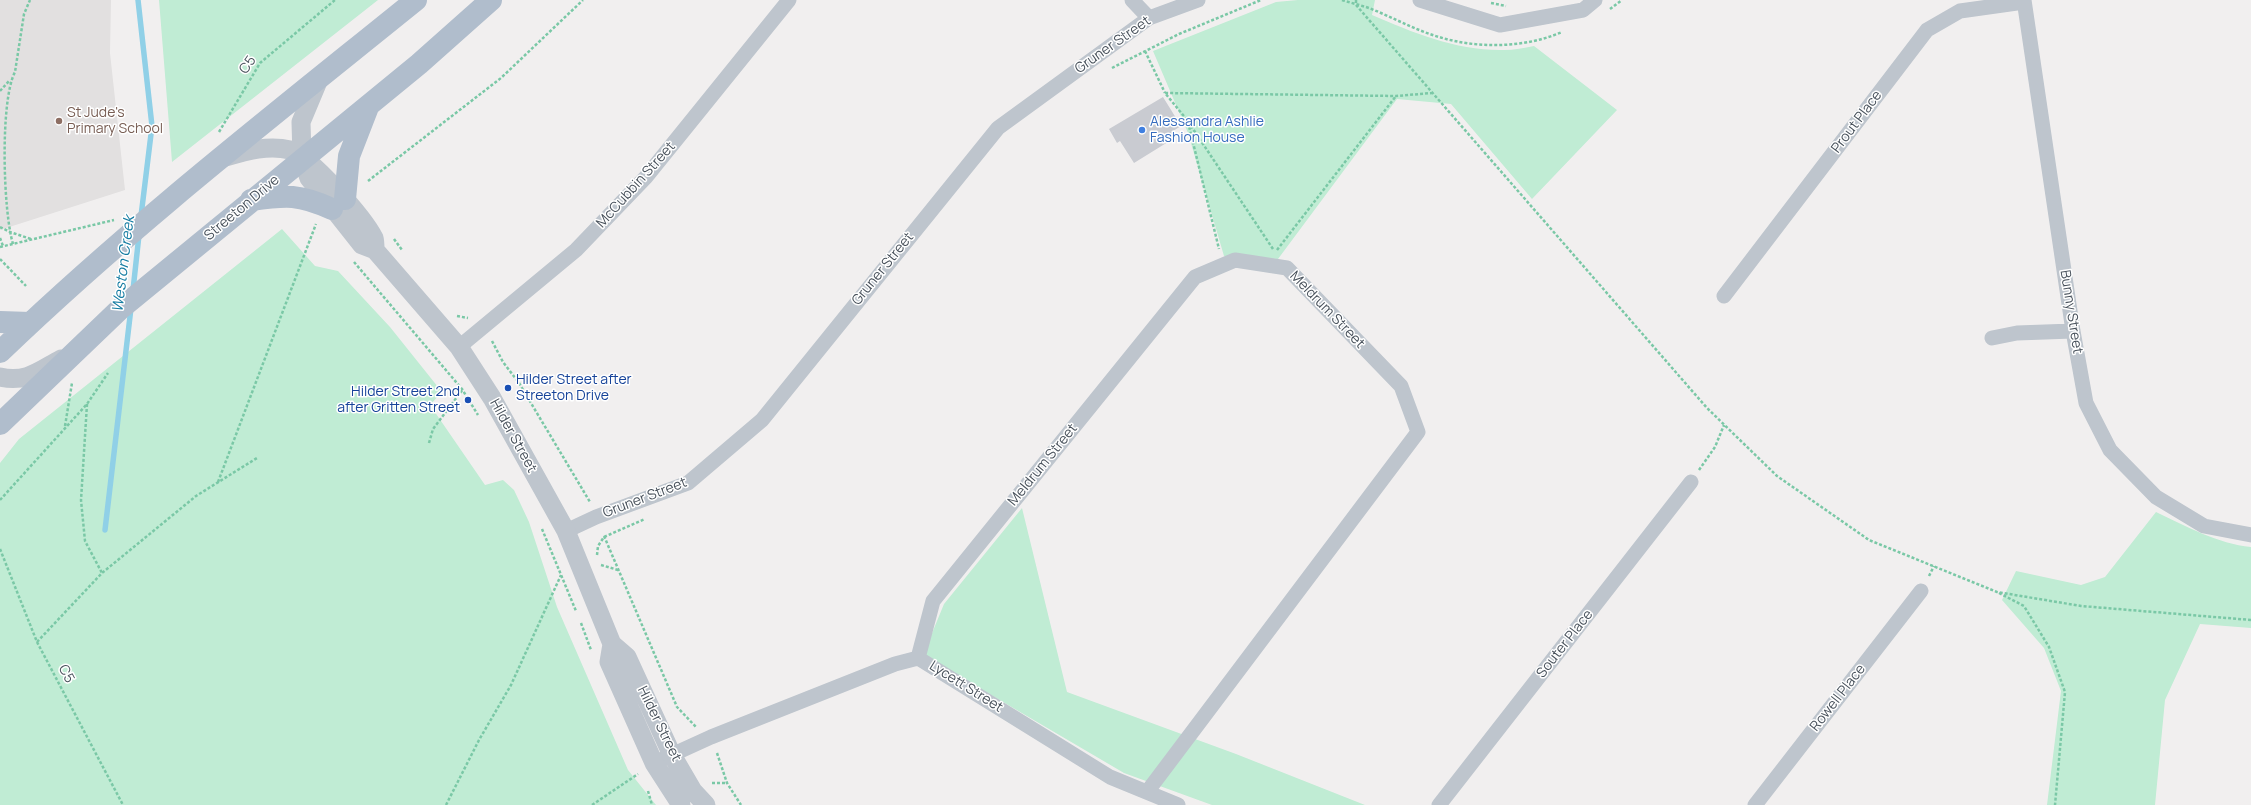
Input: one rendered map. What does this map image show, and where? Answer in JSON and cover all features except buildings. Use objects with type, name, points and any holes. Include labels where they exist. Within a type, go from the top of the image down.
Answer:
[{"type":"main road","points":[[0,352],[30,323],[120,229],[192,183],[219,159],[416,0]]},
{"type":"main road","name":"Streeton Drive","points":[[0,424],[73,352],[120,309],[453,35],[491,0]]},
{"type":"main road","points":[[251,200],[285,196],[300,196],[329,213],[369,104]]},
{"type":"main road","points":[[0,322],[30,323]]},
{"type":"street","name":"McCubbin Street","points":[[459,347],[576,250],[646,177],[789,0]]},
{"type":"street","points":[[1132,0],[1148,18]]},
{"type":"street","name":"Gruner Street","points":[[566,531],[596,517],[688,483],[762,420],[998,128],[1148,18],[1198,0]]},
{"type":"street","points":[[1420,0],[1500,25],[1583,10],[1596,0]]},
{"type":"street","name":"Prout Place","points":[[1724,296],[1927,30],[1960,11],[2024,1]]},
{"type":"street","name":"Bunny Street","points":[[2024,1],[2073,330],[2086,403],[2110,450],[2156,498],[2204,526],[2251,535]]},
{"type":"street","points":[[302,158],[302,122],[319,79]]},
{"type":"street","name":"Hilder Street","points":[[219,159],[253,150],[274,148],[291,151],[321,172],[329,213],[374,238],[375,250],[459,347],[480,382],[492,398],[566,531],[612,644],[626,657],[672,755],[694,791],[706,805]]},
{"type":"street","name":"Meldrum Street","points":[[918,658],[933,601],[1195,277],[1235,260],[1287,268],[1401,386],[1418,432],[1147,792]]},
{"type":"street","points":[[1992,338],[2017,333],[2073,330]]},
{"type":"street","points":[[0,377],[12,380],[26,379],[73,352]]},
{"type":"street","name":"Souter Place","points":[[1439,805],[1691,482]]},
{"type":"street","name":"Rowell Place","points":[[1755,805],[1920,591]]},
{"type":"street","name":"Hilder Street","points":[[612,644],[609,662],[648,770],[681,805]]},
{"type":"street","name":"Lycett Street","points":[[648,770],[672,755],[711,737],[895,664],[918,658],[1110,777],[1178,805]]},
{"type":"path","points":[[0,91],[14,72],[24,14],[30,0]]},
{"type":"path","name":"C5","points":[[216,136],[260,63],[335,0]]},
{"type":"path","points":[[218,482],[329,213],[501,78],[583,0]]},
{"type":"path","points":[[1107,70],[1179,34],[1261,0]]},
{"type":"path","points":[[1356,0],[1356,5],[1702,402],[1777,476],[1869,540],[1997,592],[2024,606],[2049,647],[2066,692],[2055,805]]},
{"type":"path","points":[[1145,51],[1165,93],[1187,120],[1275,252],[1396,96]]},
{"type":"path","points":[[10,79],[5,126],[4,165],[10,232],[13,244]]},
{"type":"path","points":[[1165,93],[1396,96],[1433,93]]},
{"type":"path","points":[[1187,120],[1223,265]]},
{"type":"path","points":[[0,227],[31,239]]},
{"type":"path","points":[[0,238],[2,247],[31,239],[120,229]]},
{"type":"path","points":[[390,233],[403,252]]},
{"type":"path","points":[[349,256],[462,389],[482,421]]},
{"type":"path","points":[[0,259],[26,286]]},
{"type":"path","points":[[454,315],[472,318],[484,326],[503,362],[519,383],[586,494],[677,706],[696,728],[711,737],[727,783],[741,805]]},
{"type":"path","points":[[0,500],[87,404],[108,373]]},
{"type":"path","points":[[429,442],[433,429],[462,389],[480,382]]},
{"type":"path","points":[[87,404],[81,500],[85,541],[102,573]]},
{"type":"path","points":[[1691,482],[1715,447],[1724,425]]},
{"type":"path","points":[[37,642],[102,573],[196,496],[257,458]]},
{"type":"path","points":[[618,570],[598,565],[598,546],[604,537],[652,516]]},
{"type":"path","points":[[540,526],[578,615]]},
{"type":"path","name":"C5","points":[[0,549],[37,642],[123,805]]},
{"type":"path","points":[[446,805],[479,740],[511,686],[561,574]]},
{"type":"path","points":[[1997,592],[2081,606],[2251,620]]},
{"type":"path","points":[[581,622],[593,658]]},
{"type":"path","points":[[592,805],[641,772],[648,770]]},
{"type":"path","points":[[647,786],[652,805]]},
{"type":"shaded area","name":"St Jude's Primary School","points":[[0,0],[111,0],[110,53],[125,190],[0,230]]},
{"type":"green space","points":[[159,0],[378,0],[172,162]]},
{"type":"green space","points":[[1298,0],[1375,0],[1372,15],[1436,40],[1487,50],[1512,50],[1534,46],[1617,110],[1532,199],[1451,104],[1397,99],[1278,259],[1224,256],[1188,133],[1153,51],[1276,2]]},
{"type":"green space","points":[[282,229],[315,266],[338,271],[390,327],[442,392],[430,405],[485,485],[503,480],[514,490],[529,522],[557,607],[628,770],[656,805],[0,805],[0,463],[19,439]]},
{"type":"green space","points":[[1022,508],[1067,692],[1236,754],[1365,805],[1212,805],[1124,773],[923,655],[944,604]]},
{"type":"green space","points":[[2156,512],[2214,538],[2251,547],[2251,628],[2200,624],[2165,700],[2155,805],[2047,805],[2061,691],[2044,648],[2002,600],[2016,571],[2081,585],[2105,577]]},
{"type":"waterway","name":"Weston Creek","points":[[138,0],[152,126],[141,216]]},
{"type":"waterway","name":"Weston Creek","points":[[133,290],[139,235]]},
{"type":"waterway","name":"Weston Creek","points":[[105,530],[131,308]]},
{"type":"place","name":"St Jude's Primary School","points":[[59,121]]},
{"type":"place","name":"Alessandra Ashlie Fashion House","points":[[1142,130]]},
{"type":"place","name":"Hilder Street after Streeton Drive","points":[[508,388]]},
{"type":"place","name":"Hilder Street 2nd after Gritten Street","points":[[468,400]]}]
